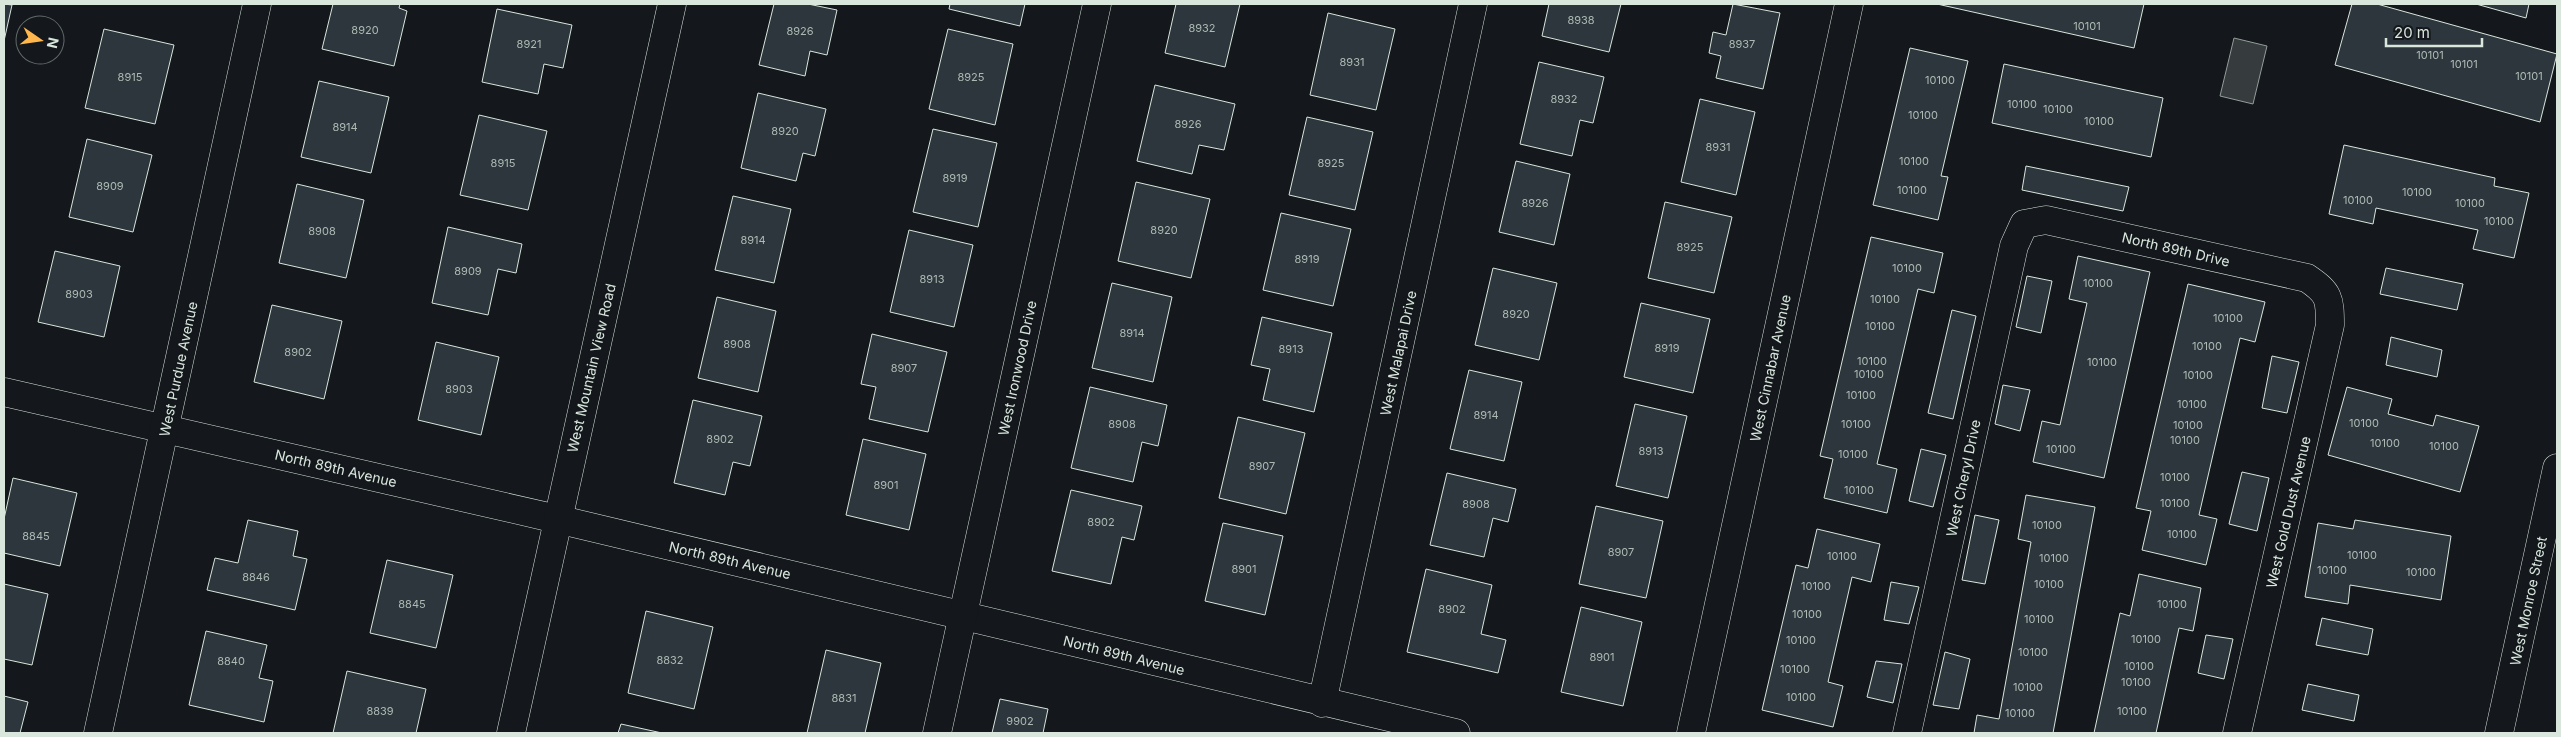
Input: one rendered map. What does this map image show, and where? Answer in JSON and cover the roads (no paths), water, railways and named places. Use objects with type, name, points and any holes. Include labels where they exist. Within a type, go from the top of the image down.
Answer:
[{"type":"street","name":"West Purdue Avenue","points":[[98,733],[257,4]]},
{"type":"street","name":"West Mountain View Road","points":[[511,733],[672,4]]},
{"type":"street","name":"West Ironwood Drive","points":[[937,733],[1097,4]]},
{"type":"street","name":"West Malapai Drive","points":[[1322,703],[1473,4]]},
{"type":"street","name":"West Cinnabar Avenue","points":[[1691,733],[1849,4]]},
{"type":"street","name":"North 89th Drive","points":[[2024,224],[2046,220],[2066,224],[2307,278],[2324,290]]},
{"type":"street","name":"West Cheryl Drive","points":[[1907,733],[2014,246],[2024,224]]},
{"type":"street","name":"West Gold Dust Avenue","points":[[2238,733],[2330,325],[2330,307],[2324,290]]},
{"type":"street","name":"North 89th Avenue","points":[[4,392],[558,519],[1322,703],[1456,733]]},
{"type":"street","name":"West Monroe Street","points":[[2499,733],[2557,468]]}]
